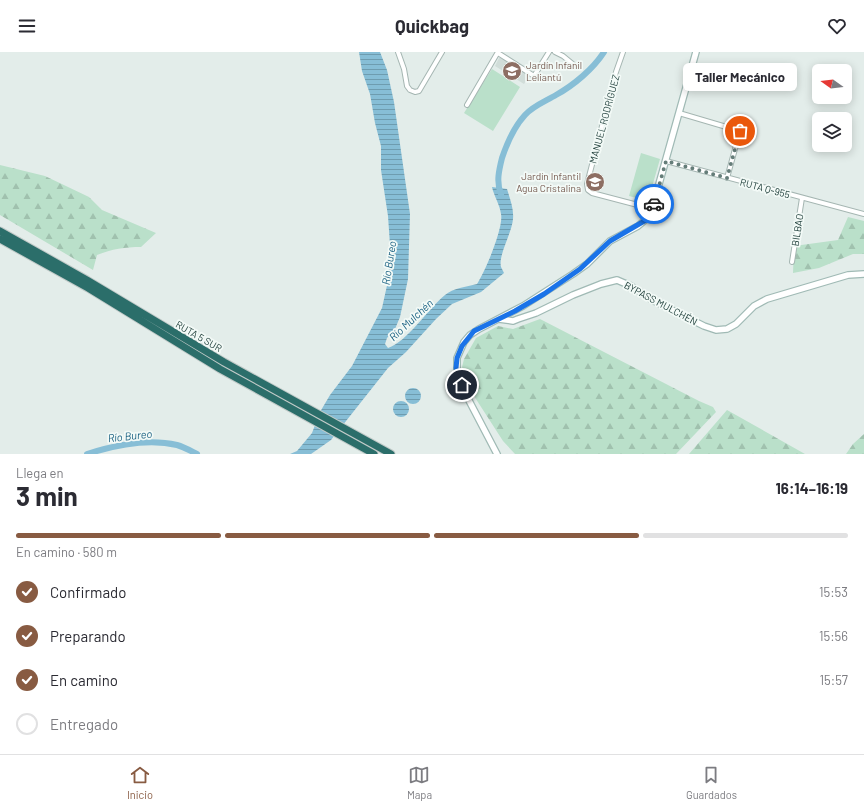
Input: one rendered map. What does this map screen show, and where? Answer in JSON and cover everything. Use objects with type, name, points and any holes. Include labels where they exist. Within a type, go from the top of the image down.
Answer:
[{"type":"highway","name":"RUTA 5 SUR","points":[[0,231],[88,280],[199,348],[391,454]]},
{"type":"highway","name":"RUTA 5 SUR","points":[[0,239],[88,288],[203,359],[374,454]]},
{"type":"main road","points":[[497,454],[464,391],[456,365],[460,350],[470,335],[534,300],[586,264],[610,241],[646,220],[650,216],[696,52]]},
{"type":"main road","name":"BYPASS MULCHÉN","points":[[499,319],[513,321],[536,313],[574,295],[617,280],[631,286],[652,300],[704,326],[722,330],[733,326],[754,306],[767,298],[848,275],[864,274]]},
{"type":"street","points":[[398,52],[407,86],[411,91],[415,92],[418,91],[442,52]]},
{"type":"street","points":[[467,105],[498,53],[534,76],[548,52]]},
{"type":"street","points":[[555,52],[565,54],[574,65]]},
{"type":"street","name":"MANUEL RODRÍGUEZ","points":[[623,52],[616,72],[587,184],[588,190],[592,193],[653,209]]},
{"type":"street","points":[[679,113],[740,131],[727,178]]},
{"type":"street","name":"RUTA Q-955","points":[[666,161],[864,214]]},
{"type":"street","name":"BILBAO","points":[[792,262],[802,198]]},
{"type":"shaded area","name":"Jardín Infanil Leliantú","points":[[499,58],[529,76],[524,84],[495,66]]},
{"type":"green space","points":[[492,69],[520,87],[493,131],[464,113]]},
{"type":"green space","points":[[641,153],[660,159],[648,201],[629,196]]},
{"type":"green space","points":[[0,165],[45,176],[89,197],[102,210],[156,233],[141,247],[129,247],[108,251],[97,255],[93,270],[0,215]]},
{"type":"green space","points":[[848,217],[864,221],[864,254],[853,254],[819,268],[793,273],[794,246],[838,240]]},
{"type":"green space","points":[[540,319],[713,407],[716,412],[676,454],[515,454],[503,441],[474,396],[462,367],[464,359],[476,338],[498,326],[513,329]]},
{"type":"green space","points":[[727,410],[805,454],[689,454]]},
{"type":"green space","points":[[864,434],[864,454],[846,454],[853,444]]},
{"type":"water","points":[[359,52],[380,52],[387,70],[394,102],[410,214],[408,279],[400,317],[395,329],[387,338],[385,344],[388,348],[403,339],[438,301],[448,293],[456,289],[477,284],[485,270],[500,229],[501,214],[492,187],[507,189],[512,204],[512,225],[501,256],[501,267],[504,273],[481,292],[452,304],[436,319],[406,352],[388,368],[331,440],[311,454],[290,454],[297,451],[312,433],[320,412],[330,395],[352,366],[382,308],[388,281],[390,245],[388,216],[381,170],[381,146],[370,94],[362,71]]},
{"type":"water","points":[[413,388],[420,393],[421,396],[416,403],[413,404],[406,399],[405,396],[410,389]]},
{"type":"water","points":[[401,401],[408,406],[409,409],[404,416],[401,417],[394,412],[393,409],[398,402]]},
{"type":"waterway","name":"Río Mulchén","points":[[501,194],[498,180],[502,158],[511,135],[517,125],[532,109],[563,91],[576,81],[589,70],[604,52]]},
{"type":"waterway","name":"Río Bureo","points":[[87,454],[120,445],[143,442],[177,445],[197,454]]},
{"type":"way so far","points":[[654,204],[666,161],[727,178],[740,131]]},
{"type":"place","name":"Jardín Infanil Leliantú","points":[[512,71]]},
{"type":"place","name":"Taller Mecánico","points":[[740,131]]},
{"type":"place","name":"Jardín Infantil Agua Cristalina","points":[[595,182]]},
{"type":"route","points":[[462,385],[456,368],[456,362],[464,342],[474,331],[534,300],[573,274],[610,241],[646,220],[650,216],[654,204]]}]
